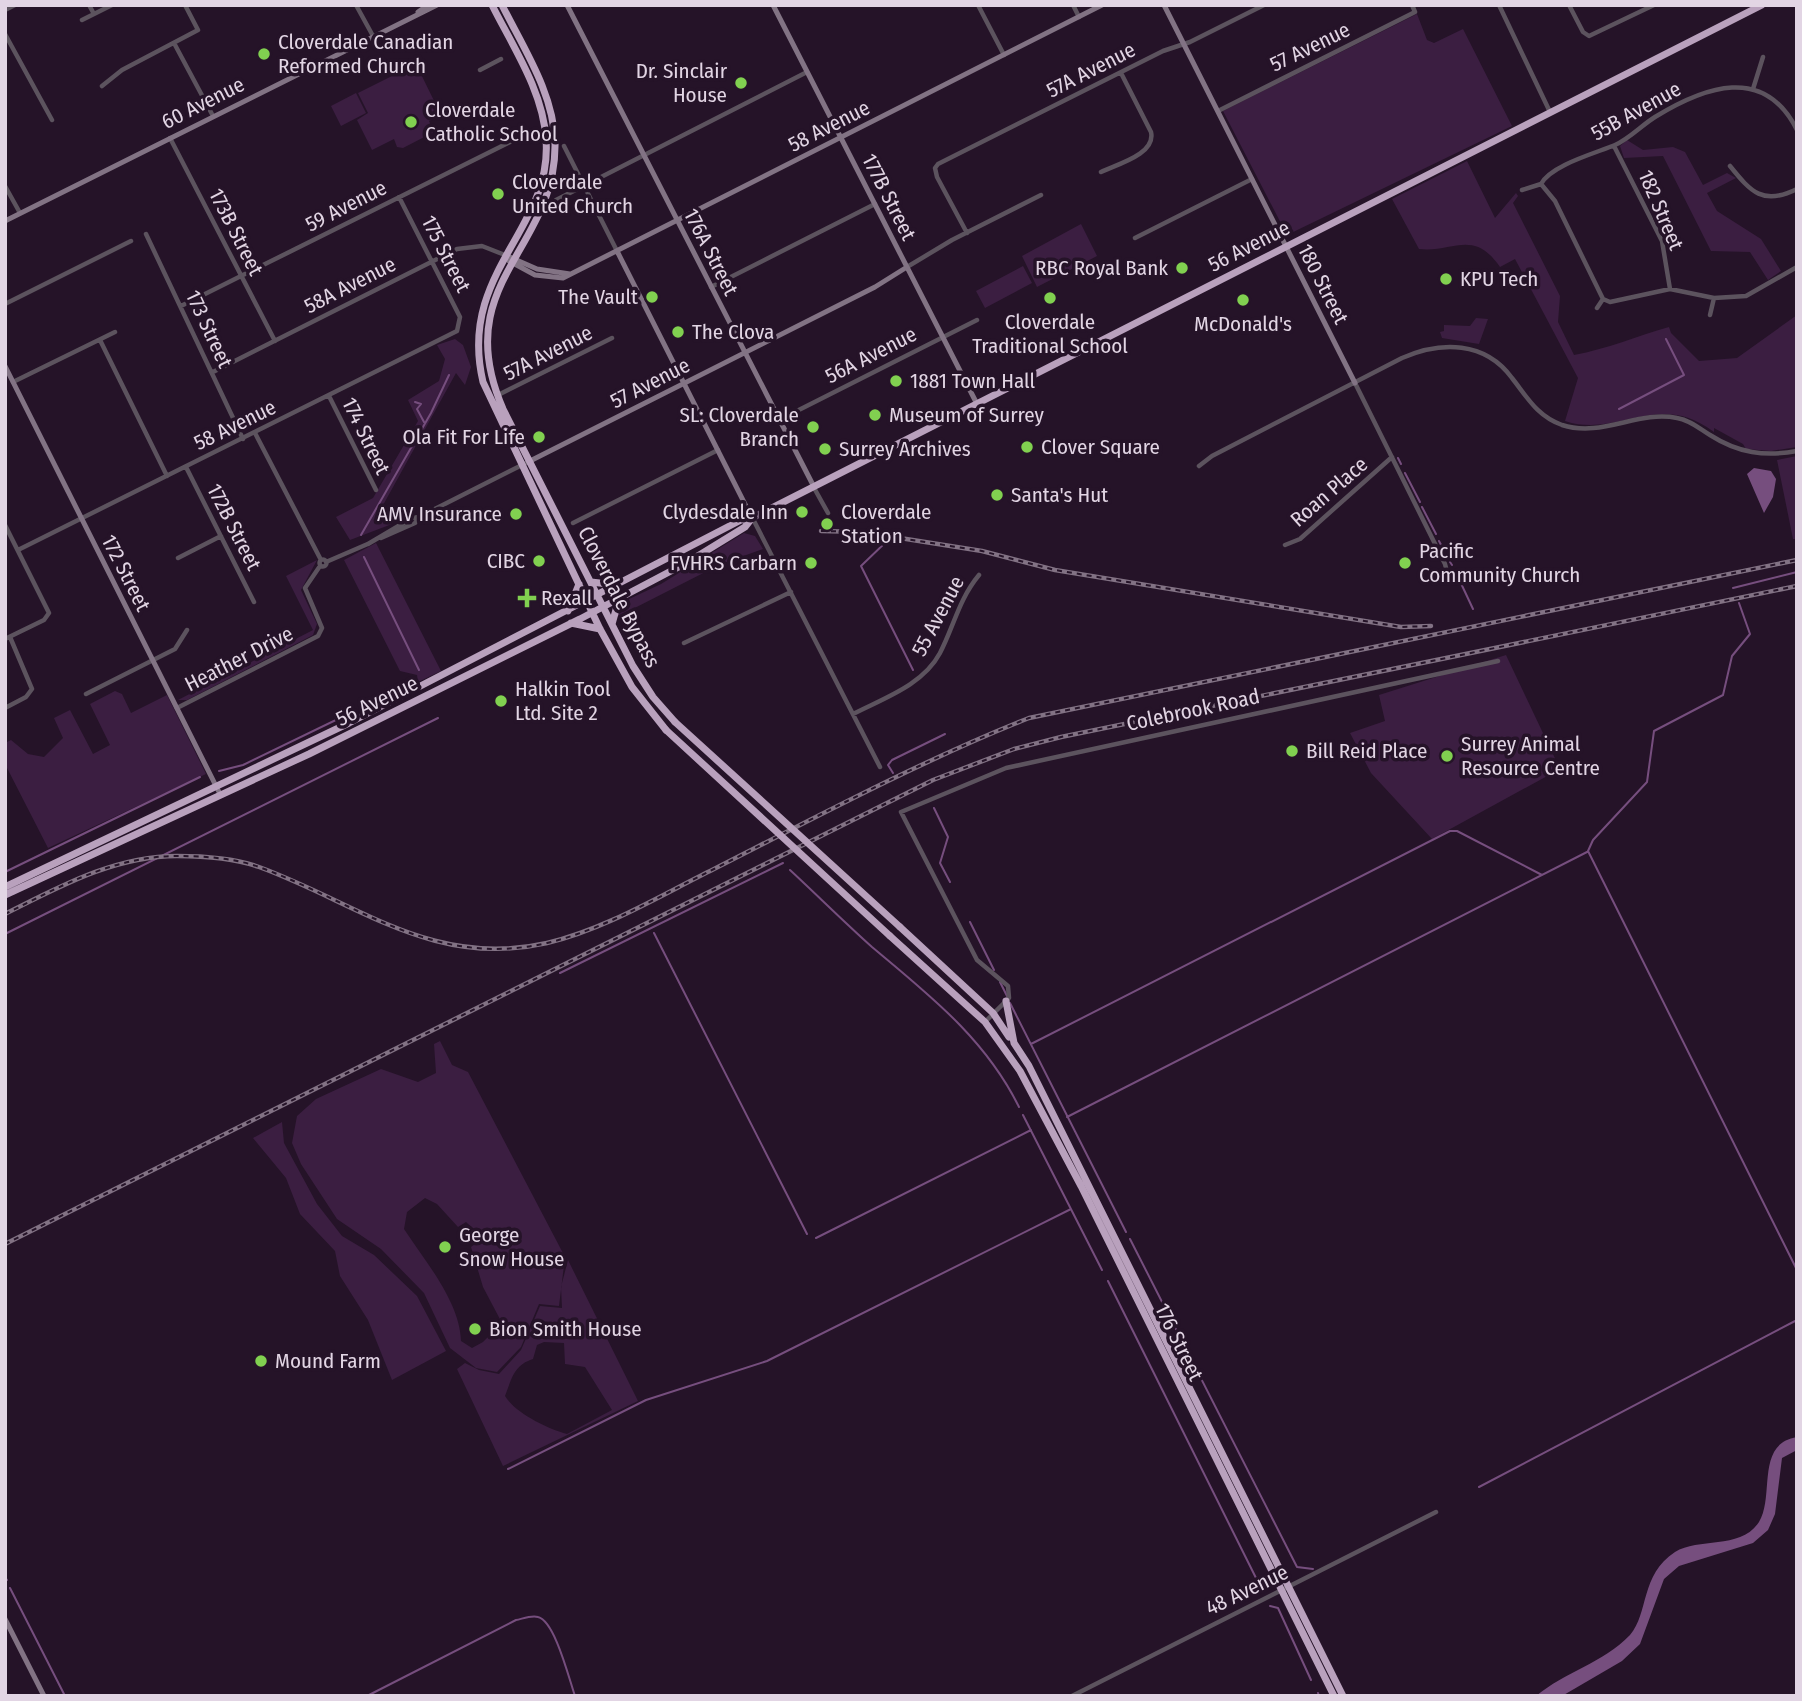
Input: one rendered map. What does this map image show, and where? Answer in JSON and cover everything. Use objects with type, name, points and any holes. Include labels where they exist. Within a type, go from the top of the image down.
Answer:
[{"type":"highway","name":"Cloverdale Bypass","points":[[492,5],[535,93],[546,138],[546,166],[533,204],[482,305],[477,334],[478,357],[488,397],[520,466],[600,629],[632,687],[666,730],[985,1022]]},
{"type":"highway","name":"Cloverdale Bypass","points":[[502,5],[539,79],[554,131],[553,169],[543,203],[494,299],[488,324],[489,368],[498,396],[612,625],[648,690],[676,722],[993,1013]]},
{"type":"highway","name":"56 Avenue","points":[[5,887],[349,723],[598,597],[741,520],[752,518],[1762,5]]},
{"type":"highway","name":"56 Avenue","points":[[5,895],[309,754],[619,599],[688,562],[745,527],[752,518]]},
{"type":"highway","points":[[590,581],[601,585],[621,584]]},
{"type":"highway","points":[[567,612],[579,584]]},
{"type":"highway","points":[[612,625],[619,599]]},
{"type":"highway","points":[[571,623],[600,629]]},
{"type":"highway","points":[[1006,1001],[1014,1043]]},
{"type":"highway","points":[[993,1013],[1029,1066],[1343,1696]]},
{"type":"highway","name":"176 Street","points":[[985,1022],[1020,1071],[1082,1186],[1334,1696]]},
{"type":"street","points":[[5,10],[15,5]]},
{"type":"street","points":[[89,5],[94,14]]},
{"type":"street","points":[[82,20],[112,5]]},
{"type":"street","points":[[102,86],[122,70],[198,30],[185,5]]},
{"type":"street","points":[[356,5],[373,36]]},
{"type":"street","name":"60 Avenue","points":[[416,14],[428,5]]},
{"type":"street","name":"60 Avenue","points":[[5,221],[437,5]]},
{"type":"street","name":"176A Street","points":[[567,5],[828,513]]},
{"type":"street","name":"177B Street","points":[[773,5],[977,404]]},
{"type":"street","points":[[978,5],[1004,55]]},
{"type":"street","points":[[1073,5],[1079,17]]},
{"type":"street","name":"58 Avenue","points":[[513,260],[534,275],[553,278],[570,274],[1102,5]]},
{"type":"street","name":"180 Street","points":[[1164,5],[1392,457],[1445,564],[1449,580]]},
{"type":"street","name":"57A Avenue","points":[[967,233],[935,168],[1121,73],[1264,5]]},
{"type":"street","name":"57 Avenue","points":[[1218,111],[1415,12],[1412,5]]},
{"type":"street","points":[[1500,5],[1550,113]]},
{"type":"street","points":[[1569,5],[1583,32],[1589,36],[1654,5]]},
{"type":"street","points":[[5,34],[52,120]]},
{"type":"street","points":[[174,44],[213,116]]},
{"type":"street","points":[[1763,57],[1753,89],[1781,106],[1797,130]]},
{"type":"street","points":[[480,70],[501,59]]},
{"type":"street","points":[[556,200],[807,72]]},
{"type":"street","points":[[1101,172],[1147,149],[1152,140],[1151,132],[1121,73]]},
{"type":"street","name":"55B Avenue","points":[[1522,190],[1541,184],[1547,175],[1603,147],[1614,146],[1657,116],[1709,90],[1729,86],[1753,89]]},
{"type":"street","name":"59 Avenue","points":[[181,306],[526,135]]},
{"type":"street","name":"173B Street","points":[[170,138],[275,341]]},
{"type":"street","points":[[564,146],[880,767]]},
{"type":"street","name":"182 Street","points":[[1614,146],[1662,241],[1670,289]]},
{"type":"street","points":[[1730,166],[1745,185],[1761,195],[1779,196],[1797,189]]},
{"type":"street","points":[[1135,239],[1252,179]]},
{"type":"street","points":[[1541,184],[1555,201],[1604,299],[1610,302],[1670,289],[1714,298],[1746,296],[1797,267]]},
{"type":"street","points":[[5,186],[20,213]]},
{"type":"street","name":"57 Avenue","points":[[323,563],[415,523],[419,517],[745,353],[1041,195]]},
{"type":"street","name":"175 Street","points":[[399,197],[460,317],[461,326]]},
{"type":"street","points":[[711,287],[875,204]]},
{"type":"street","name":"173 Street","points":[[146,234],[243,439]]},
{"type":"street","points":[[5,304],[131,241]]},
{"type":"street","name":"58A Avenue","points":[[213,372],[465,246],[489,248],[505,255]]},
{"type":"street","points":[[505,255],[513,260]]},
{"type":"street","points":[[1710,316],[1714,298]]},
{"type":"street","points":[[1597,308],[1604,299]]},
{"type":"street","name":"56A Avenue","points":[[779,420],[977,320]]},
{"type":"street","name":"58 Avenue","points":[[20,549],[454,333],[461,326]]},
{"type":"street","points":[[13,382],[116,332]]},
{"type":"street","name":"57A Avenue","points":[[498,396],[612,338]]},
{"type":"street","points":[[100,340],[167,476]]},
{"type":"street","points":[[1199,466],[1212,456],[1415,352],[1437,346],[1458,346],[1495,361],[1535,408],[1563,425],[1593,430],[1654,417],[1677,418],[1743,452],[1797,452]]},
{"type":"street","name":"172 Street","points":[[5,366],[220,794]]},
{"type":"street","name":"174 Street","points":[[329,396],[376,489]]},
{"type":"street","points":[[255,433],[323,563]]},
{"type":"street","points":[[573,523],[718,450]]},
{"type":"street","name":"Roan Place","points":[[1284,545],[1300,539],[1392,457]]},
{"type":"street","name":"172B Street","points":[[186,467],[254,602]]},
{"type":"street","points":[[5,525],[48,606],[48,617],[8,638],[31,683],[30,693],[5,708]]},
{"type":"street","points":[[178,558],[221,536]]},
{"type":"street","name":"Heather Drive","points":[[177,708],[317,636],[321,628],[305,588],[323,563]]},
{"type":"street","name":"55 Avenue","points":[[853,714],[923,676],[941,652],[959,605],[979,575]]},
{"type":"street","points":[[684,643],[791,592]]},
{"type":"street","points":[[86,694],[175,649],[187,630]]},
{"type":"street","name":"Colebrook Road","points":[[1006,1001],[1009,998],[1008,986],[976,960],[901,812],[1006,768],[1498,661]]},
{"type":"street","points":[[985,1022],[1006,1001]]},
{"type":"street","name":"48 Avenue","points":[[1072,1696],[1436,1512]]},
{"type":"street","points":[[5,1619],[44,1696]]},
{"type":"shaded area","points":[[1417,14],[1427,40],[1434,43],[1463,29],[1512,126],[1287,235],[1223,111]]},
{"type":"shaded area","points":[[416,64],[441,115],[429,121],[434,132],[403,148],[397,147],[394,139],[372,150],[357,120],[368,113],[358,93]]},
{"type":"shaded area","points":[[356,93],[366,113],[341,126],[331,106]]},
{"type":"shaded area","points":[[1627,140],[1643,150],[1673,147],[1685,152],[1703,185],[1727,173],[1736,178],[1707,193],[1717,211],[1761,239],[1781,271],[1768,280],[1750,252],[1711,251],[1663,156],[1624,158],[1620,146]]},
{"type":"shaded area","points":[[1467,161],[1495,218],[1516,193],[1518,196],[1513,203],[1560,296],[1558,322],[1574,355],[1669,327],[1671,333],[1699,361],[1737,358],[1797,315],[1797,447],[1771,451],[1746,449],[1743,444],[1714,428],[1714,432],[1693,420],[1674,415],[1656,414],[1585,425],[1565,421],[1578,378],[1515,259],[1500,267],[1481,248],[1471,245],[1419,249],[1392,199]]},
{"type":"shaded area","points":[[1081,224],[1097,256],[1037,287],[1022,256]]},
{"type":"shaded area","points":[[1023,266],[1032,283],[985,308],[976,291]]},
{"type":"shaded area","points":[[1476,318],[1488,319],[1479,344],[1442,338],[1440,332],[1444,331],[1444,325],[1470,326]]},
{"type":"shaded area","points":[[455,339],[463,345],[471,367],[465,385],[456,373],[382,507],[385,523],[392,524],[350,540],[336,517],[373,498],[418,421],[408,400],[439,381],[445,359],[437,345]]},
{"type":"shaded area","points":[[1797,456],[1797,539],[1793,539],[1777,460]]},
{"type":"shaded area","points":[[1754,468],[1771,471],[1776,479],[1773,497],[1764,513],[1747,474]]},
{"type":"shaded area","points":[[744,533],[755,536],[763,549],[721,564],[617,617],[620,607],[627,600],[661,584]]},
{"type":"shaded area","points":[[376,543],[441,671],[418,682],[417,675],[400,671],[344,560]]},
{"type":"shaded area","points":[[317,560],[301,590],[317,624],[313,635],[187,700],[178,700],[313,630],[286,576]]},
{"type":"shaded area","points":[[1506,655],[1560,769],[1432,839],[1371,773],[1350,733],[1385,721],[1379,695]]},
{"type":"shaded area","points":[[115,691],[122,694],[131,713],[167,695],[206,774],[48,848],[5,764],[5,743],[11,740],[28,754],[44,757],[63,738],[54,718],[70,710],[93,754],[110,745],[90,704]]},
{"type":"shaded area","points":[[440,1041],[452,1065],[468,1072],[565,1257],[559,1306],[539,1304],[521,1347],[497,1372],[476,1368],[450,1348],[424,1293],[381,1249],[337,1219],[301,1164],[292,1143],[297,1116],[316,1099],[381,1069],[418,1082],[436,1073],[434,1044]],"holes":[[[425,1198],[437,1204],[458,1227],[466,1222],[483,1238],[471,1247],[483,1287],[502,1323],[483,1342],[472,1348],[461,1341],[455,1312],[448,1297],[404,1229],[407,1212]]]},
{"type":"shaded area","points":[[282,1122],[284,1143],[317,1204],[342,1236],[374,1255],[417,1296],[446,1351],[392,1380],[368,1320],[340,1276],[335,1251],[300,1214],[286,1178],[253,1138]]},
{"type":"shaded area","points":[[568,1260],[638,1401],[503,1466],[457,1369],[465,1363],[479,1370],[499,1374],[521,1350],[540,1306],[562,1308],[561,1287]],"holes":[[[544,1342],[564,1343],[565,1364],[585,1367],[612,1410],[567,1434],[533,1420],[505,1396],[514,1373],[533,1359],[537,1345]]]},
{"type":"shaded area","points":[[1797,1437],[1797,1450],[1782,1458],[1775,1514],[1768,1530],[1753,1543],[1679,1566],[1664,1579],[1640,1644],[1622,1661],[1562,1696],[1536,1696],[1608,1653],[1630,1635],[1640,1616],[1650,1583],[1664,1561],[1675,1552],[1696,1545],[1731,1540],[1751,1531],[1764,1511],[1771,1460],[1784,1442]]},
{"type":"waterway","points":[[1619,409],[1684,375],[1666,339]]},
{"type":"waterway","points":[[361,535],[431,413],[449,375]]},
{"type":"waterway","points":[[415,402],[421,404],[417,409],[424,422]]},
{"type":"waterway","points":[[1398,458],[1401,464]]},
{"type":"waterway","points":[[1405,473],[1420,502]]},
{"type":"waterway","points":[[1422,507],[1436,534]]},
{"type":"waterway","points":[[888,540],[861,566],[913,670]]},
{"type":"waterway","points":[[1439,541],[1448,558]]},
{"type":"waterway","points":[[364,557],[419,670]]},
{"type":"waterway","points":[[1733,588],[1797,572]]},
{"type":"waterway","points":[[1458,577],[1473,609]]},
{"type":"waterway","points":[[1739,603],[1750,634],[1732,656],[1723,695],[1654,731],[1647,782],[1593,840],[1588,851],[1797,1270]]},
{"type":"waterway","points":[[219,771],[243,765],[340,718]]},
{"type":"waterway","points":[[5,934],[438,718]]},
{"type":"waterway","points":[[893,773],[888,765],[892,760],[945,734]]},
{"type":"waterway","points":[[5,872],[200,777]]},
{"type":"waterway","points":[[934,808],[948,837],[940,863],[950,882]]},
{"type":"waterway","points":[[1031,1044],[1450,831],[1457,831],[1542,875]]},
{"type":"waterway","points":[[1067,1117],[1587,852]]},
{"type":"waterway","points":[[560,973],[783,863]]},
{"type":"waterway","points":[[790,870],[954,1019],[990,1060],[1019,1107]]},
{"type":"waterway","points":[[970,922],[994,970]]},
{"type":"waterway","points":[[654,933],[807,1234]]},
{"type":"waterway","points":[[1000,982],[1007,996]]},
{"type":"waterway","points":[[1010,1003],[1126,1232]]},
{"type":"waterway","points":[[1023,1115],[1102,1270]]},
{"type":"waterway","points":[[816,1238],[1031,1130]]},
{"type":"waterway","points":[[508,1469],[646,1400],[767,1361],[1071,1209]]},
{"type":"waterway","points":[[1130,1239],[1297,1567],[1313,1569]]},
{"type":"waterway","points":[[1108,1281],[1259,1584]]},
{"type":"waterway","points":[[1479,1487],[1797,1320]]},
{"type":"waterway","points":[[10,1588],[65,1696]]},
{"type":"waterway","points":[[1270,1606],[1278,1608],[1311,1680]]},
{"type":"waterway","points":[[367,1696],[516,1620],[532,1616],[544,1621],[556,1639],[575,1696]]},
{"type":"railway","points":[[821,531],[862,532],[982,551],[1055,570],[1401,627],[1431,626]]},
{"type":"railway","points":[[5,914],[109,867],[154,857],[197,856],[259,867],[397,928],[432,940],[468,947],[506,949],[547,943],[612,920],[870,790],[1029,718],[1797,560]]},
{"type":"railway","points":[[5,1244],[933,780],[1014,749],[1061,737],[1797,586]]},
{"type":"place","name":"Cloverdale Canadian Reformed Church","points":[[264,54]]},
{"type":"place","name":"Dr. Sinclair House","points":[[741,83]]},
{"type":"place","name":"Cloverdale Catholic School","points":[[411,122]]},
{"type":"place","name":"Cloverdale United Church","points":[[498,194]]},
{"type":"place","name":"RBC Royal Bank","points":[[1182,268]]},
{"type":"place","name":"KPU Tech","points":[[1446,279]]},
{"type":"place","name":"The Vault","points":[[652,297]]},
{"type":"place","name":"Cloverdale Traditional School","points":[[1050,298]]},
{"type":"place","name":"McDonald's","points":[[1243,300]]},
{"type":"place","name":"The Clova","points":[[678,332]]},
{"type":"place","name":"1881 Town Hall","points":[[896,381]]},
{"type":"place","name":"Museum of Surrey","points":[[875,415]]},
{"type":"place","name":"SL: Cloverdale Branch","points":[[813,427]]},
{"type":"place","name":"Ola Fit For Life","points":[[539,437]]},
{"type":"place","name":"Clover Square","points":[[1027,447]]},
{"type":"place","name":"Surrey Archives","points":[[825,449]]},
{"type":"place","name":"Santa's Hut","points":[[997,495]]},
{"type":"place","name":"Clydesdale Inn","points":[[802,512]]},
{"type":"place","name":"AMV Insurance","points":[[516,514]]},
{"type":"place","name":"Cloverdale Station","points":[[827,524]]},
{"type":"place","name":"CIBC","points":[[539,561]]},
{"type":"place","name":"FVHRS Carbarn","points":[[811,563]]},
{"type":"place","name":"Pacific Community Church","points":[[1405,563]]},
{"type":"place","name":"Rexall","points":[[527,598]]},
{"type":"place","name":"Halkin Tool Ltd. Site 2","points":[[501,701]]},
{"type":"place","name":"Bill Reid Place","points":[[1292,751]]},
{"type":"place","name":"Surrey Animal Resource Centre","points":[[1447,756]]},
{"type":"place","name":"George Snow House","points":[[445,1247]]},
{"type":"place","name":"Bion Smith House","points":[[475,1329]]},
{"type":"place","name":"Mound Farm","points":[[261,1361]]}]
